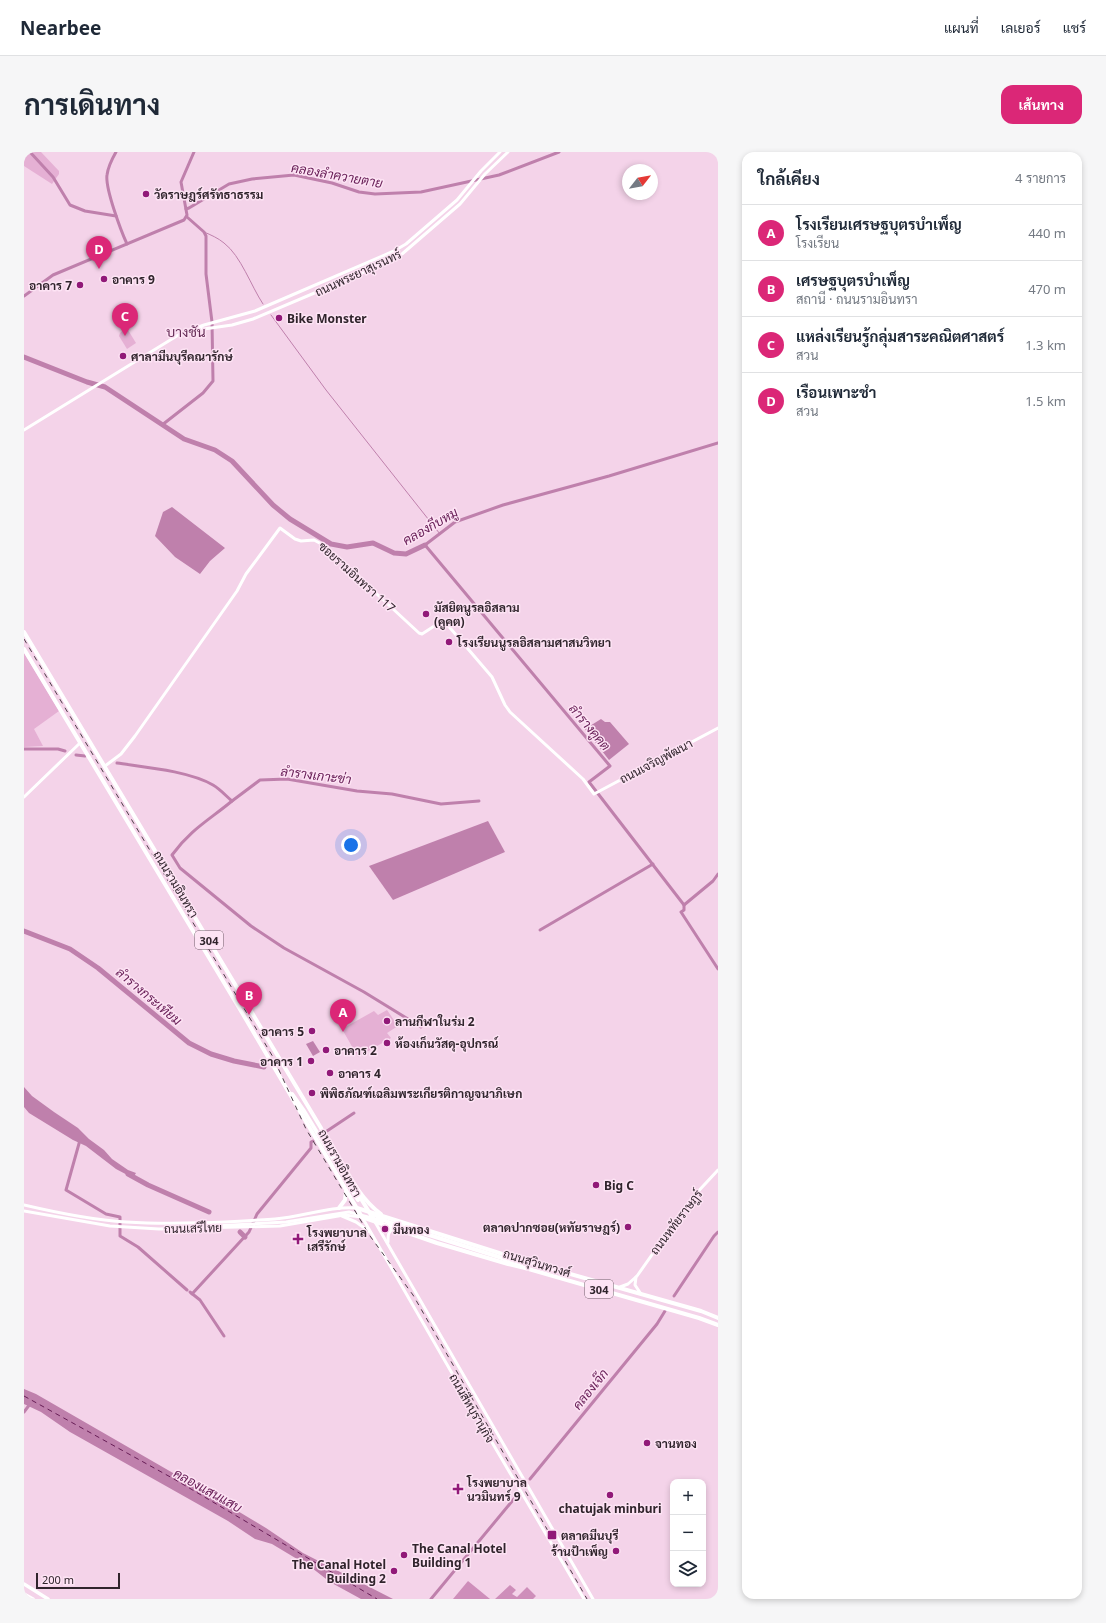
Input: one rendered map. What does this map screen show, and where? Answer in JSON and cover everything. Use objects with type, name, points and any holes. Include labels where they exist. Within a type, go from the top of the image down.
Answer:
[{"type":"highway","name":"ถนนรามอินทรา","points":[[24,632],[321,1128],[328,1145],[374,1221]]},
{"type":"highway","name":"ถนนรามอินทรา","points":[[24,649],[362,1216]]},
{"type":"highway","points":[[41,677],[48,673]]},
{"type":"highway","points":[[284,1084],[304,1111],[360,1203],[369,1212],[389,1224],[506,1259],[525,1268]]},
{"type":"highway","points":[[321,1128],[364,1198],[374,1209],[384,1216]]},
{"type":"highway","points":[[333,1169],[340,1165]]},
{"type":"highway","points":[[339,1208],[346,1200],[346,1190]]},
{"type":"highway","name":"ถนนสุวินทวงศ์","points":[[356,1208],[528,1262],[718,1318]]},
{"type":"highway","name":"ถนนสุวินทวงศ์","points":[[362,1216],[374,1221],[389,1224],[416,1236],[508,1264],[693,1316],[718,1325]]},
{"type":"highway","points":[[389,1224],[386,1221],[387,1218],[390,1218]]},
{"type":"highway","points":[[416,1236],[412,1228],[413,1226],[417,1226]]},
{"type":"main road","name":"ถนนพระยาสุเรนทร์","points":[[24,430],[180,334],[255,311],[368,264],[406,244],[457,200],[481,171],[500,152]]},
{"type":"main road","name":"ถนนพระยาสุเรนทร์","points":[[207,326],[217,327],[253,319],[371,269],[407,250],[460,204],[486,174],[508,152]]},
{"type":"main road","points":[[368,264],[371,269]]},
{"type":"main road","name":"ซอยรามอินทรา 117","points":[[105,766],[121,754],[135,736],[237,591],[246,574],[280,528],[301,541],[314,540],[325,546],[419,633],[422,634],[439,623],[446,622],[492,678],[510,712],[597,793]]},
{"type":"main road","name":"ถนนเจริญพัฒนา","points":[[597,793],[718,728]]},
{"type":"main road","points":[[24,797],[80,743]]},
{"type":"main road","name":"ถนนหทัยราษฎร์","points":[[618,1288],[628,1284],[637,1276],[692,1198],[718,1170]]},
{"type":"main road","name":"ถนนเสรีไทย","points":[[24,1205],[66,1214],[126,1222],[174,1223],[263,1219],[298,1216],[339,1208],[356,1208]]},
{"type":"main road","name":"ถนนเสรีไทย","points":[[24,1211],[117,1227],[174,1229],[280,1226],[338,1216],[362,1216]]},
{"type":"main road","points":[[244,1226],[291,1222],[349,1212],[389,1224]]},
{"type":"main road","points":[[298,1216],[300,1220],[299,1223]]},
{"type":"main road","points":[[338,1216],[356,1222],[372,1235]]},
{"type":"main road","name":"ถนนสีหบุรานุกิจ","points":[[362,1216],[483,1428],[584,1599]]},
{"type":"main road","name":"ถนนสีหบุรานุกิจ","points":[[374,1221],[441,1334],[593,1599]]},
{"type":"main road","points":[[388,1243],[389,1232],[396,1228]]},
{"type":"main road","points":[[637,1276],[635,1285],[641,1295]]},
{"type":"main road","points":[[433,1339],[441,1334]]},
{"type":"main road","points":[[483,1428],[491,1422]]},
{"type":"main road","points":[[24,1584],[48,1599]]},
{"type":"main road","points":[[24,1594],[33,1599]]},
{"type":"shaded area","points":[[24,152],[41,152],[59,171],[59,174],[52,184],[24,166]]},
{"type":"shaded area","points":[[125,329],[128,330],[136,343],[127,349],[119,336]]},
{"type":"shaded area","points":[[24,653],[59,711],[34,729],[43,746],[24,747]]},
{"type":"shaded area","points":[[387,1010],[398,1026],[387,1033],[391,1038],[358,1057],[342,1029],[374,1011],[378,1015]]},
{"type":"shaded area","points":[[468,1581],[490,1599],[453,1599]]},
{"type":"shaded area","points":[[510,1585],[516,1590],[512,1594],[517,1597],[527,1587],[536,1596],[533,1599],[495,1599]]},
{"type":"water","points":[[172,507],[225,548],[210,561],[200,574],[175,557],[155,536],[163,512]]},
{"type":"water","points":[[601,719],[605,722],[610,722],[629,744],[609,760],[585,729]]},
{"type":"water","points":[[488,821],[505,852],[393,900],[369,866]]},
{"type":"water","points":[[313,1041],[320,1052],[313,1056],[306,1044]]},
{"type":"water","points":[[24,1087],[32,1096],[78,1128],[89,1139],[104,1150],[112,1159],[128,1170],[136,1173],[133,1178],[116,1169],[86,1146],[73,1140],[29,1113],[24,1107]]},
{"type":"water","points":[[24,1389],[36,1394],[206,1492],[266,1528],[303,1553],[393,1599],[361,1599],[330,1582],[312,1568],[272,1544],[255,1539],[228,1521],[70,1432],[41,1412],[24,1404]]},
{"type":"waterway","points":[[30,152],[53,177],[70,205],[85,211],[116,216]]},
{"type":"waterway","points":[[116,152],[108,169],[107,181],[114,210],[127,244]]},
{"type":"waterway","points":[[24,296],[53,275],[184,220],[187,215],[181,182],[194,152]]},
{"type":"waterway","name":"คลองลำควายตาย","points":[[186,209],[229,184],[252,179],[294,175],[332,183],[359,192],[375,194],[421,192],[499,175],[559,152]]},
{"type":"waterway","points":[[162,425],[203,393],[213,381],[212,322],[206,274],[206,236],[204,232],[187,217]]},
{"type":"waterway","points":[[204,232],[212,235],[224,243],[236,255],[263,304]]},
{"type":"waterway","points":[[271,315],[326,390],[440,534]]},
{"type":"waterway","name":"คลองกีบหมู","points":[[24,357],[87,382],[105,387],[184,439],[215,450],[232,461],[273,505],[290,519],[331,544],[347,547],[373,543],[394,553],[406,554],[425,545]]},
{"type":"waterway","name":"ลำรางคูคต","points":[[718,443],[609,476],[503,505],[455,522],[425,545],[610,766],[589,782],[684,905],[713,881],[718,874]]},
{"type":"waterway","name":"ลำรางเกาะข่า","points":[[24,749],[58,749],[65,751]]},
{"type":"waterway","name":"ลำรางเกาะข่า","points":[[76,755],[85,756]]},
{"type":"waterway","name":"ลำรางเกาะข่า","points":[[117,763],[166,770],[192,776],[213,785],[232,801],[260,780],[287,779],[357,791],[392,794],[441,804],[479,801]]},
{"type":"waterway","points":[[232,801],[193,832],[172,855],[180,868],[251,926],[284,948],[364,992],[421,1027]]},
{"type":"waterway","points":[[540,930],[653,864]]},
{"type":"waterway","points":[[684,905],[684,910],[681,912],[718,969]]},
{"type":"waterway","name":"ลำรางกระเทียม","points":[[24,931],[70,949],[98,968],[189,1043],[211,1054],[234,1061],[264,1067]]},
{"type":"waterway","points":[[327,1131],[354,1113]]},
{"type":"waterway","points":[[80,1140],[66,1190],[106,1214],[120,1217],[120,1236],[138,1247],[187,1290]]},
{"type":"waterway","points":[[192,1294],[249,1232],[257,1214],[311,1148],[311,1142],[313,1141]]},
{"type":"waterway","points":[[128,1174],[148,1185],[209,1212]]},
{"type":"waterway","points":[[240,1232],[245,1237]]},
{"type":"waterway","name":"คลองเจ๊ก","points":[[674,1296],[718,1232]]},
{"type":"waterway","points":[[190,1292],[200,1300],[224,1336]]},
{"type":"waterway","name":"คลองเจ๊ก","points":[[530,1479],[657,1324],[665,1311]]},
{"type":"waterway","points":[[24,1412],[30,1404]]},
{"type":"waterway","name":"คลองเจ๊ก","points":[[431,1599],[518,1494]]},
{"type":"ferry route","points":[[24,1396],[174,1479],[377,1599]]},
{"type":"railway","points":[[24,639],[273,1057],[306,1129],[370,1236],[413,1295],[587,1599]]},
{"type":"place","name":"วัดราษฎร์ศรัทธาธรรม","points":[[146,194]]},
{"type":"place","name":"เรือนเพาะชำ","points":[[99,269]]},
{"type":"place","name":"อาคาร 9","points":[[104,279]]},
{"type":"place","name":"อาคาร 7","points":[[80,285]]},
{"type":"place","name":"Bike Monster","points":[[279,318]]},
{"type":"place","name":"แหล่งเรียนรู้กลุ่มสาระคณิตศาสตร์","points":[[125,336]]},
{"type":"place","name":"ศาลามีนบุรีคณารักษ์","points":[[123,356]]},
{"type":"place","name":"มัสยิตนูรลอิสลาม (คูคต)","points":[[426,614]]},
{"type":"place","name":"โรงเรียนนูรลอิสลามศาสนวิทยา","points":[[449,642]]},
{"type":"place","name":"เศรษฐบุตรบำเพ็ญ","points":[[249,1015]]},
{"type":"place","name":"ลานกีฬาในร่ม 2","points":[[387,1021]]},
{"type":"place","name":"อาคาร 5","points":[[312,1031]]},
{"type":"place","name":"โรงเรียนเศรษฐบุตรบำเพ็ญ","points":[[343,1032]]},
{"type":"place","name":"ห้องเก็นวัสดุ-อุปกรณ์","points":[[387,1043]]},
{"type":"place","name":"อาคาร 2","points":[[326,1050]]},
{"type":"place","name":"อาคาร 1","points":[[311,1061]]},
{"type":"place","name":"อาคาร 4","points":[[330,1073]]},
{"type":"place","name":"พิพิธภัณฑ์เฉลิมพระเกียรติกาญจนาภิเษก","points":[[312,1093]]},
{"type":"place","name":"Big C","points":[[596,1185]]},
{"type":"place","name":"ตลาดปากซอย(หทัยราษฎร์)","points":[[628,1227]]},
{"type":"place","name":"มีนทอง","points":[[385,1229]]},
{"type":"place","name":"โรงพยาบาล เสรีรักษ์","points":[[298,1239]]},
{"type":"place","name":"จานทอง","points":[[647,1443]]},
{"type":"place","name":"โรงพยาบาล นวมินทร์ 9","points":[[458,1489]]},
{"type":"place","name":"chatujak minburi","points":[[610,1495]]},
{"type":"place","name":"ตลาดมีนบุรี","points":[[552,1535]]},
{"type":"place","name":"ร้านป้าเพ็ญ","points":[[616,1551]]},
{"type":"place","name":"The Canal Hotel Building 1","points":[[404,1555]]},
{"type":"place","name":"The Canal Hotel Building 2","points":[[394,1571]]},
{"type":"district","name":"บางชัน","points":[[186,331]]},
{"type":"water label","name":"คลองแสนแสบ","points":[[208,1490]]}]
